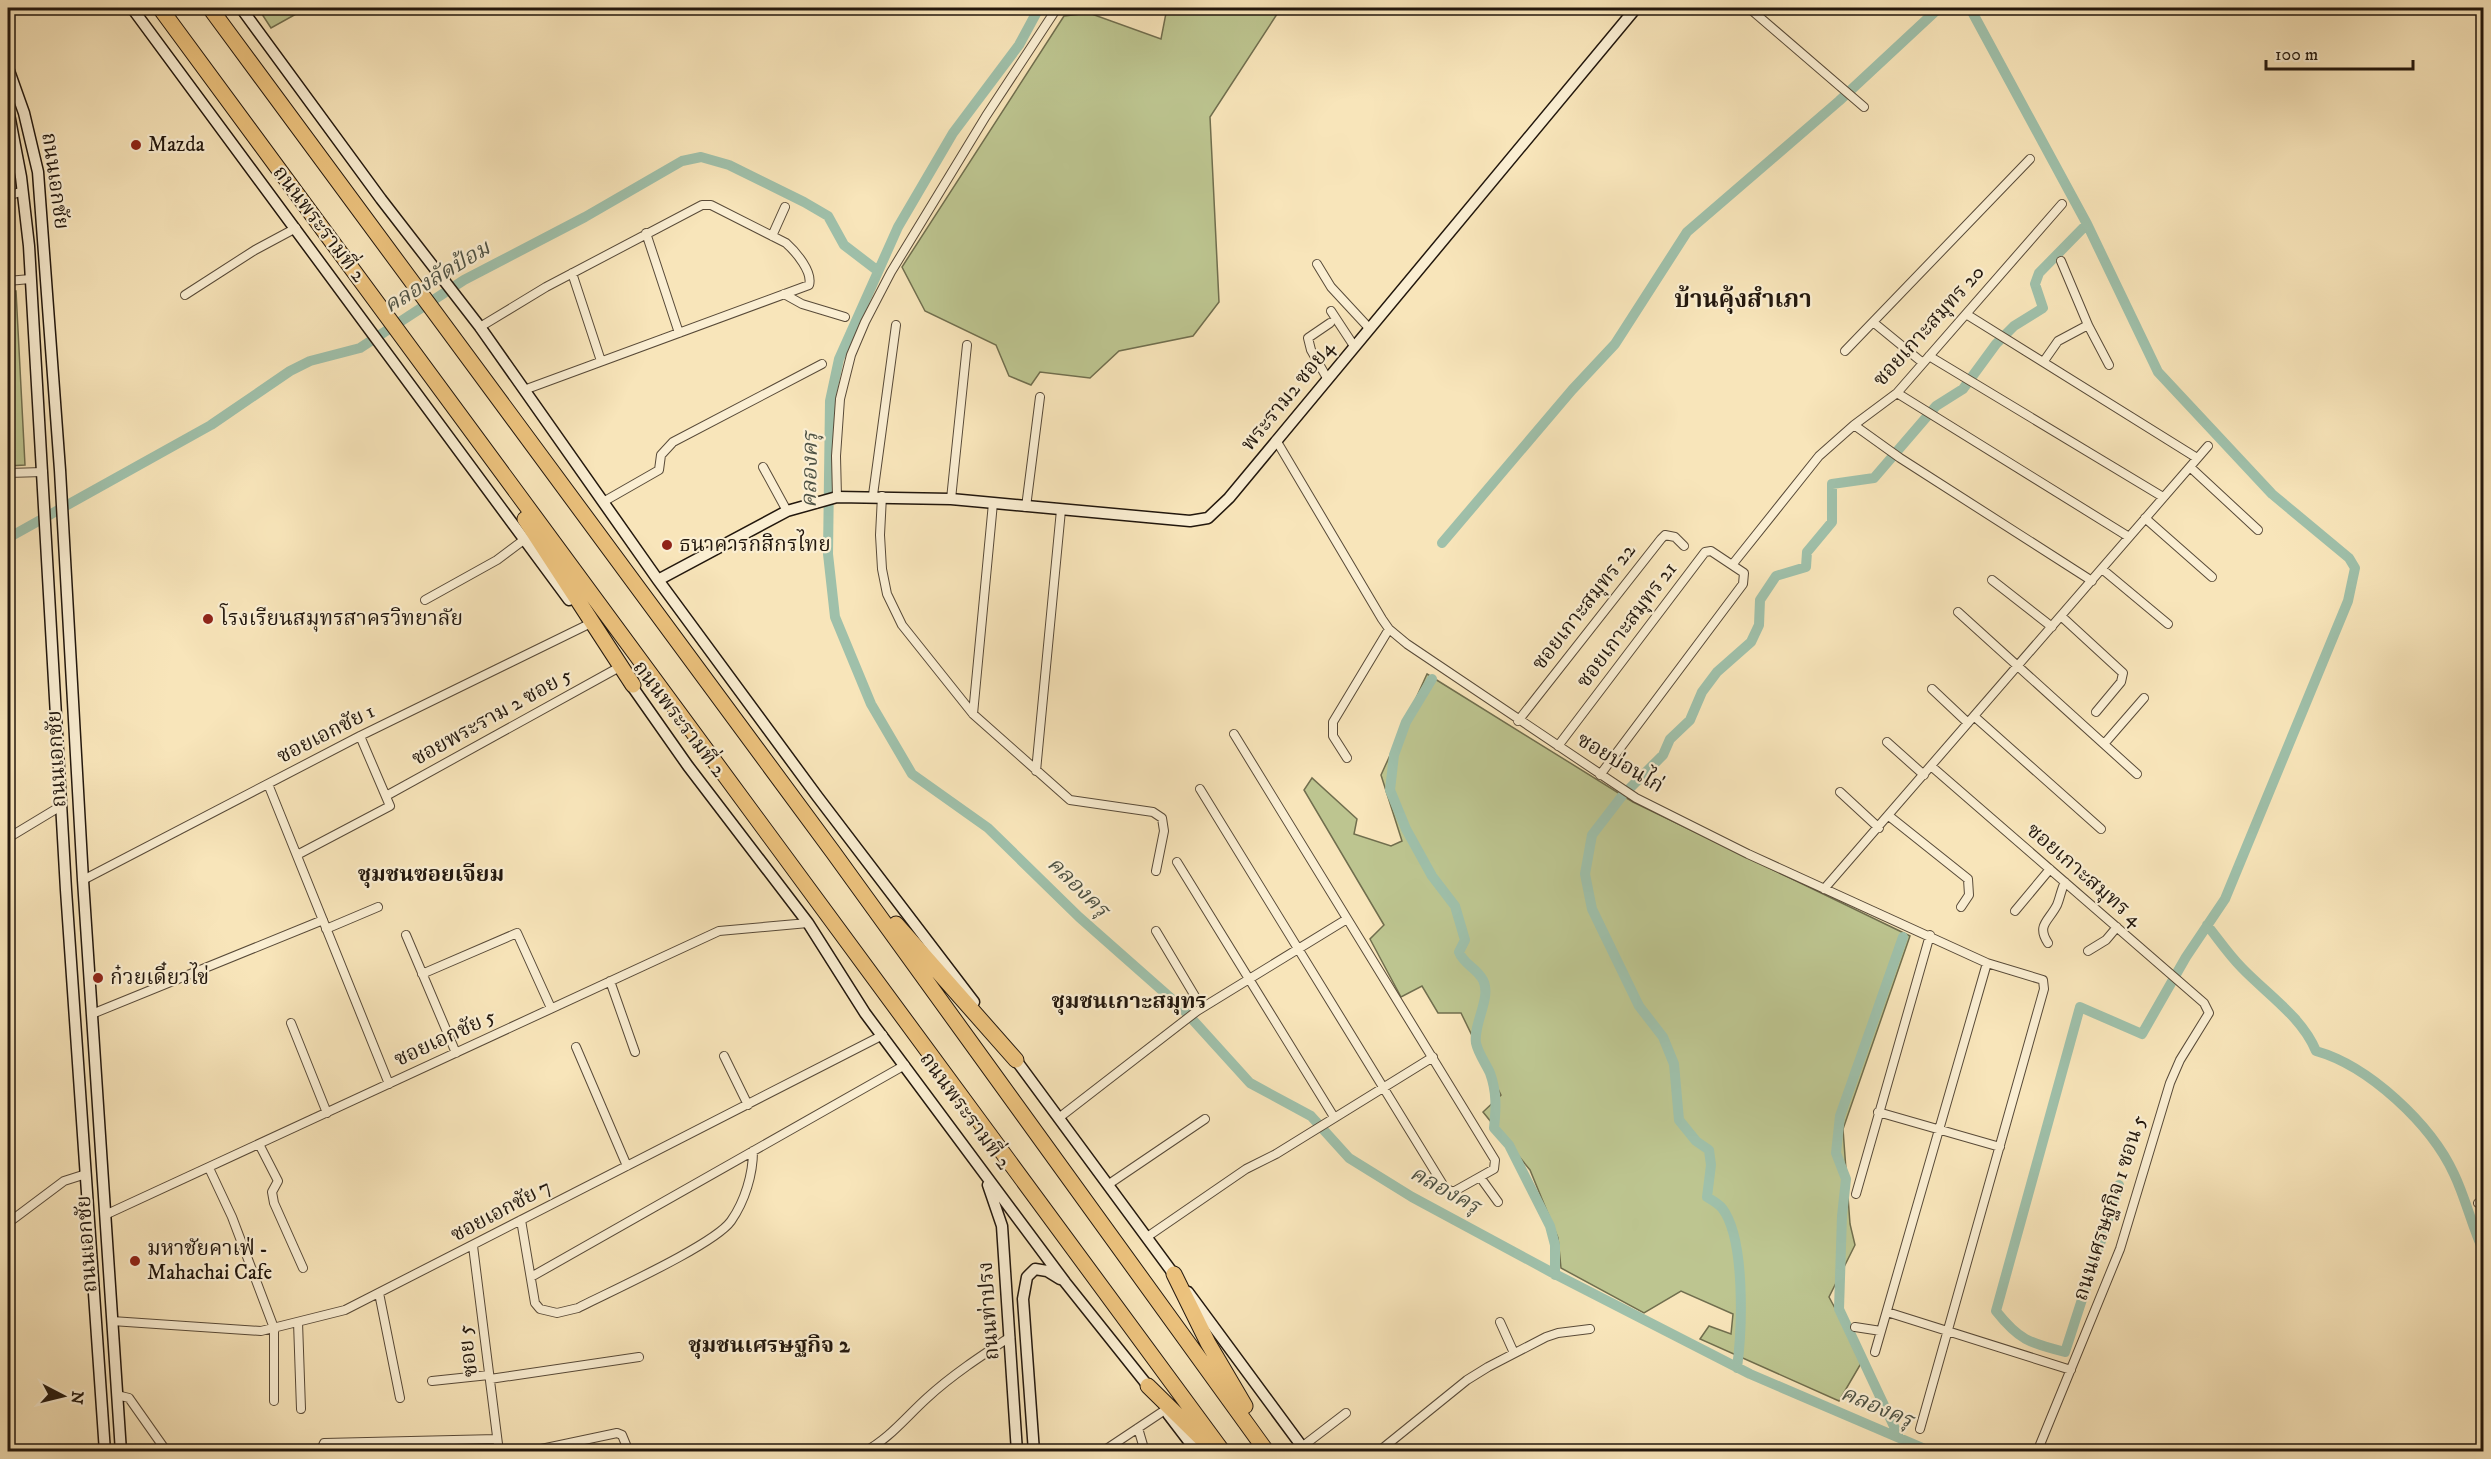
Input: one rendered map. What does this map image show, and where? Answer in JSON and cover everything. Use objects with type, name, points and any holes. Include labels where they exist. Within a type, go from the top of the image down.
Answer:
[{"type":"highway","name":"ถนนพระรามที่ 2","points":[[160,8],[1223,1452]]},
{"type":"highway","name":"ถนนพระรามที่ 2","points":[[210,8],[833,852],[1269,1452]]},
{"type":"highway","points":[[410,347],[633,685]]},
{"type":"highway","points":[[833,852],[1016,1060]]},
{"type":"highway","points":[[1174,1274],[1208,1342],[1269,1452]]},
{"type":"highway","points":[[1148,1386],[1215,1452]]},
{"type":"main road","name":"ถนนพระรามที่ 2","points":[[132,8],[384,346],[587,624],[616,669],[633,685],[688,766],[807,922],[865,1013],[1065,1282],[1197,1452]]},
{"type":"main road","points":[[241,8],[480,327],[658,580],[1305,1449]]},
{"type":"main road","name":"พระราม2 ซอย4","points":[[787,511],[835,497],[878,496],[951,499],[1190,521],[1208,518],[1222,507],[1636,8]]},
{"type":"main road","name":"ถนนเอกชัย","points":[[8,68],[24,113],[38,172],[62,498],[83,880],[121,1452]]},
{"type":"main road","name":"ถนนเอกชัย","points":[[8,110],[23,191],[30,279],[45,503],[61,806],[105,1452]]},
{"type":"main road","points":[[30,279],[46,277]]},
{"type":"main road","points":[[658,580],[787,511]]},
{"type":"main road","points":[[75,1016],[92,1014]]},
{"type":"main road","name":"ถนนท่าปรง","points":[[983,1172],[1002,1226],[1017,1452]]},
{"type":"main road","name":"ถนนท่าปรง","points":[[1034,1452],[1024,1320],[1024,1285],[1035,1269],[1047,1271],[1065,1282]]},
{"type":"street","points":[[835,497],[840,399],[850,355],[865,321],[891,272],[986,116],[1057,8]]},
{"type":"street","points":[[1749,8],[1861,105]]},
{"type":"street","points":[[1845,351],[2030,159]]},
{"type":"street","points":[[8,196],[23,191]]},
{"type":"street","name":"ซอยเกาะสมุทร 20","points":[[1732,565],[1803,474],[1854,425],[1897,393],[2062,204]]},
{"type":"street","points":[[480,327],[572,273],[702,205],[711,206],[786,243],[795,251],[810,281],[809,285],[524,390]]},
{"type":"street","points":[[772,236],[785,207]]},
{"type":"street","points":[[185,296],[255,250],[296,228]]},
{"type":"street","points":[[646,233],[678,333]]},
{"type":"street","points":[[2061,261],[2088,325],[2109,365]]},
{"type":"street","points":[[1317,264],[1331,287],[1369,328]]},
{"type":"street","points":[[572,273],[601,361]]},
{"type":"street","points":[[8,281],[30,279]]},
{"type":"street","points":[[784,294],[802,304],[845,316]]},
{"type":"street","points":[[1331,311],[1354,346]]},
{"type":"street","points":[[1966,314],[2198,458]]},
{"type":"street","points":[[1873,322],[1926,359],[1970,380],[2163,497]]},
{"type":"street","points":[[1327,378],[1311,350],[1308,338],[1330,323]]},
{"type":"street","points":[[896,325],[878,496],[886,594],[902,625],[973,714],[1070,800],[1159,814],[1164,824],[1156,871]]},
{"type":"street","points":[[2044,361],[2058,341],[2088,325]]},
{"type":"street","points":[[951,499],[967,345]]},
{"type":"street","points":[[603,502],[659,470],[661,455],[673,442],[822,364]]},
{"type":"street","points":[[1897,393],[2129,537]]},
{"type":"street","points":[[1026,507],[1040,397]]},
{"type":"street","points":[[1854,425],[1900,458],[2091,581]]},
{"type":"street","name":"ซอยบ่อนไก่","points":[[1276,440],[1389,629],[1518,721],[1636,798],[1824,889],[1930,935],[1987,963],[2041,978],[2044,982],[2044,989],[2000,1147]]},
{"type":"street","points":[[1824,889],[2208,446]]},
{"type":"street","points":[[763,467],[787,511]]},
{"type":"street","points":[[2190,467],[2258,530]]},
{"type":"street","points":[[8,473],[43,472]]},
{"type":"street","points":[[973,714],[993,503]]},
{"type":"street","points":[[1036,771],[1061,510]]},
{"type":"street","points":[[2145,518],[2212,577]]},
{"type":"street","name":"ซอยเกาะสมุทร 22","points":[[1518,721],[1660,539],[1670,535],[1684,546]]},
{"type":"street","points":[[425,600],[497,560],[525,539]]},
{"type":"street","name":"ซอยเกาะสมุทร 21","points":[[1558,746],[1705,552],[1711,551],[1732,565]]},
{"type":"street","points":[[1600,775],[1743,584],[1744,573],[1732,565]]},
{"type":"street","points":[[2102,569],[2168,624]]},
{"type":"street","points":[[1992,580],[2052,627]]},
{"type":"street","points":[[1958,612],[2137,774]]},
{"type":"street","points":[[2061,616],[2123,674],[2121,682],[2096,712]]},
{"type":"street","name":"ซอยเอกชัย 1","points":[[83,880],[360,736],[587,624]]},
{"type":"street","points":[[1347,758],[1333,736],[1333,722],[1389,629]]},
{"type":"street","name":"ซอยพระราม 2 ซอย 5","points":[[386,796],[616,669]]},
{"type":"street","points":[[1932,689],[2101,829]]},
{"type":"street","points":[[2104,744],[2144,698]]},
{"type":"street","points":[[1200,789],[1444,1188],[1453,1191],[1494,1169],[1495,1160],[1234,734]]},
{"type":"street","points":[[297,855],[390,806],[360,736]]},
{"type":"street","points":[[1887,742],[1923,775]]},
{"type":"street","name":"ซอยเกาะสมุทร 4","points":[[1931,766],[2204,1003],[2209,1012]]},
{"type":"street","points":[[268,784],[389,1084]]},
{"type":"street","points":[[1840,792],[1879,828]]},
{"type":"street","points":[[8,838],[61,806]]},
{"type":"street","points":[[1889,816],[1968,879],[1970,889],[1961,907]]},
{"type":"street","points":[[1177,862],[1331,1119]]},
{"type":"street","points":[[2015,911],[2050,869]]},
{"type":"street","points":[[2048,943],[2043,935],[2043,926],[2057,904],[2065,882]]},
{"type":"street","points":[[92,1014],[325,924],[378,907]]},
{"type":"street","points":[[1060,1117],[1200,1009],[1347,919]]},
{"type":"street","name":"ซอยเอกชัย 5","points":[[105,1215],[719,931],[807,922]]},
{"type":"street","points":[[2088,951],[2106,940],[2117,927]]},
{"type":"street","points":[[1156,931],[1200,1009]]},
{"type":"street","points":[[422,974],[517,933],[551,1008]]},
{"type":"street","points":[[406,935],[456,1053]]},
{"type":"street","points":[[1856,1194],[1930,935]]},
{"type":"street","points":[[1875,1352],[1987,963]]},
{"type":"street","points":[[610,981],[636,1052]]},
{"type":"street","name":"ถนนเศรษฐกิจ 1 ซอน 5","points":[[2037,1452],[2120,1249],[2170,1083],[2180,1060],[2209,1012]]},
{"type":"street","points":[[291,1023],[327,1113]]},
{"type":"street","name":"ซอยเอกชัย 7","points":[[112,1322],[261,1331],[345,1310],[883,1035]]},
{"type":"street","points":[[576,1047],[627,1166]]},
{"type":"street","points":[[724,1056],[748,1105]]},
{"type":"street","points":[[1147,1237],[1246,1169],[1276,1154],[1433,1057]]},
{"type":"street","points":[[531,1277],[905,1065]]},
{"type":"street","points":[[1878,1112],[1937,1131],[2000,1147],[1920,1429]]},
{"type":"street","points":[[1109,1184],[1205,1119]]},
{"type":"street","points":[[259,1144],[278,1181],[272,1192],[274,1203],[303,1268]]},
{"type":"street","points":[[521,1220],[535,1303],[540,1310],[558,1313],[578,1308],[698,1245],[730,1222],[753,1174],[753,1151]]},
{"type":"street","points":[[209,1168],[232,1217],[274,1328],[274,1401]]},
{"type":"street","points":[[8,1223],[64,1181],[86,1174]]},
{"type":"street","points":[[1480,1177],[1498,1202]]},
{"type":"street","name":"ซอย 5","points":[[473,1246],[499,1452]]},
{"type":"street","points":[[379,1293],[400,1398]]},
{"type":"street","points":[[1887,1312],[2071,1370]]},
{"type":"street","points":[[298,1322],[302,1409]]},
{"type":"street","points":[[1500,1322],[1514,1353]]},
{"type":"street","points":[[1855,1327],[1881,1331]]},
{"type":"street","points":[[1378,1452],[1467,1380],[1514,1353],[1558,1333],[1590,1329]]},
{"type":"street","points":[[864,1452],[890,1435],[927,1398],[956,1374],[1010,1337]]},
{"type":"street","points":[[432,1381],[490,1377],[639,1357]]},
{"type":"street","points":[[117,1395],[129,1398],[167,1452]]},
{"type":"street","points":[[1102,1452],[1165,1410]]},
{"type":"street","points":[[1305,1449],[1346,1413]]},
{"type":"street","points":[[1138,1428],[1145,1452]]},
{"type":"street","points":[[515,1452],[551,1449],[617,1433],[622,1435],[629,1452]]},
{"type":"street","points":[[320,1452],[324,1443],[426,1447],[497,1439]]},
{"type":"green space","points":[[258,8],[307,8],[271,28]]},
{"type":"green space","points":[[1167,8],[1281,8],[1210,117],[1219,302],[1193,336],[1119,351],[1090,378],[1040,372],[1031,385],[1009,376],[996,345],[925,311],[902,267],[1064,16],[1089,13],[1161,39]]},
{"type":"green space","points":[[8,291],[16,291],[25,465],[8,466]]},
{"type":"green space","points":[[1427,674],[1633,802],[1910,936],[1843,1129],[1850,1224],[1855,1245],[1829,1297],[1863,1360],[1839,1401],[1700,1339],[1709,1326],[1731,1334],[1733,1314],[1681,1291],[1644,1313],[1561,1268],[1558,1238],[1530,1170],[1483,1112],[1501,1095],[1461,1013],[1438,1013],[1422,986],[1401,997],[1370,939],[1384,925],[1304,790],[1312,778],[1357,819],[1354,834],[1391,846],[1402,841],[1381,775]]},
{"type":"waterway","name":"คลองครุ","points":[[1039,8],[1019,45],[953,133],[898,227],[839,359],[830,401],[828,554],[835,617],[871,704],[912,774],[988,828],[1079,917],[1182,1008],[1250,1083],[1311,1116],[1349,1158],[1412,1197],[1551,1272],[1750,1374],[1932,1452]]},
{"type":"waterway","points":[[1442,543],[1572,390],[1615,344],[1687,232],[1839,101],[1939,8]]},
{"type":"waterway","points":[[1737,1368],[1741,1309],[1739,1262],[1730,1222],[1721,1207],[1707,1197],[1711,1165],[1709,1150],[1696,1141],[1679,1120],[1674,1064],[1663,1037],[1639,1006],[1592,909],[1585,874],[1592,835],[1622,796],[1663,755],[1670,739],[1690,720],[1702,692],[1717,672],[1751,642],[1759,625],[1760,600],[1776,576],[1806,567],[1807,552],[1832,522],[1832,484],[1874,478],[1936,406],[1963,389],[1996,344],[2014,326],[2043,308],[2035,284],[2039,273],[2087,224],[1970,8]]},
{"type":"waterway","name":"คลองลัดป้อม","points":[[8,538],[211,425],[290,371],[310,361],[360,348],[464,280],[585,217],[682,161],[701,157],[729,165],[804,202],[828,216],[844,245],[878,271]]},
{"type":"waterway","points":[[2087,224],[2158,372],[2272,494],[2349,558],[2355,568],[2348,601],[2225,899],[2186,957],[2142,1034],[2080,1007],[1996,1311],[2018,1334],[2033,1343],[2065,1352],[2119,1185]]},
{"type":"waterway","points":[[1432,679],[1406,722],[1394,755],[1390,790],[1406,829],[1432,876],[1455,906],[1465,940],[1459,952],[1483,980],[1485,995],[1477,1027],[1476,1043],[1494,1087],[1494,1128],[1509,1145],[1550,1226],[1555,1245],[1555,1275]]},
{"type":"waterway","points":[[2207,925],[2237,963],[2302,1027],[2316,1051],[2357,1070],[2377,1083],[2414,1117],[2444,1155],[2454,1174],[2484,1252]]},
{"type":"waterway","points":[[1898,1435],[1839,1309],[1842,1216],[1846,1179],[1836,1153],[1840,1116],[1903,937]]},
{"type":"place","name":"Mazda","points":[[136,145]]},
{"type":"place","name":"ธนาคารกสิกรไทย","points":[[667,545]]},
{"type":"place","name":"โรงเรียนสมุทรสาครวิทยาลัย","points":[[208,619]]},
{"type":"place","name":"ก๋วยเดี๋ยวไข่","points":[[98,978]]},
{"type":"place","name":"มหาชัยคาเฟ่ - Mahachai Cafe","points":[[135,1261]]},
{"type":"district","name":"บ้านคุ้งสำเภา","points":[[1743,300]]},
{"type":"district","name":"ชุมชนซอยเจียม","points":[[431,874]]},
{"type":"district","name":"ชุมชนเกาะสมุทร","points":[[1129,1001]]},
{"type":"district","name":"ชุมชนเศรษฐกิจ 2","points":[[769,1345]]}]
